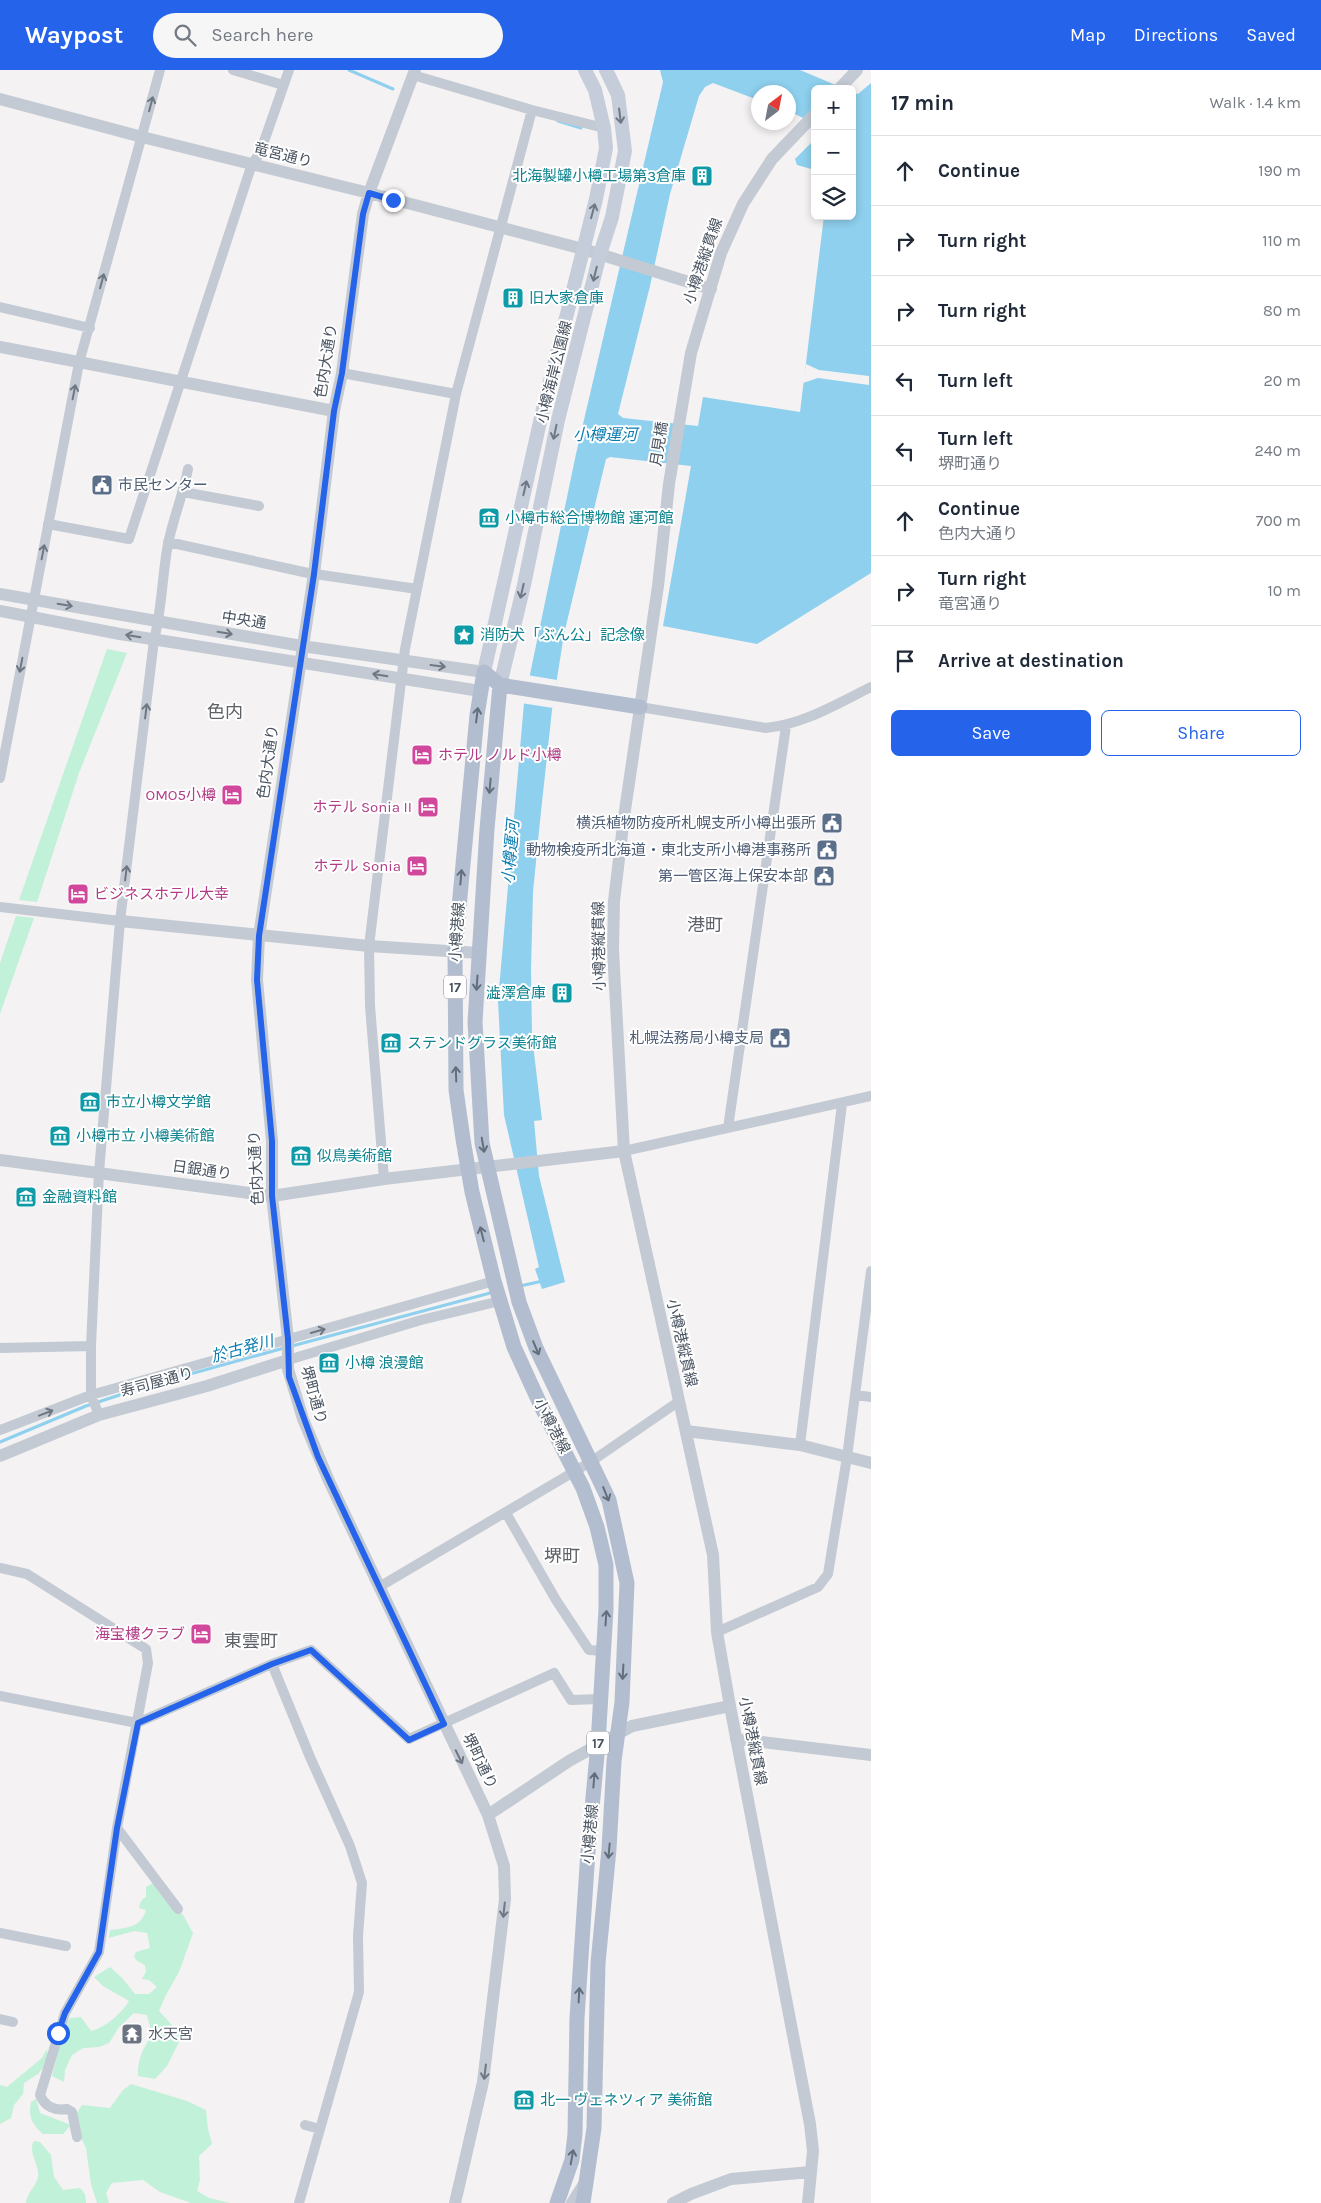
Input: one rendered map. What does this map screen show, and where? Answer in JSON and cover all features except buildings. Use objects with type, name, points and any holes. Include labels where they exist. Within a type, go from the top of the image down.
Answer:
[{"type":"main road","name":"小樽海岸公園線","points":[[484,672],[542,412],[596,199],[606,148],[604,128],[595,90],[585,70]]},
{"type":"main road","name":"小樽海岸公園線","points":[[500,685],[524,585],[558,420],[600,254],[612,217],[625,151],[618,95],[606,70]]},
{"type":"main road","points":[[484,672],[500,685]]},
{"type":"main road","name":"小樽港線","points":[[484,672],[480,691],[455,950],[456,1090],[468,1170],[494,1281],[514,1347],[526,1375],[575,1471],[597,1527],[606,1565],[606,1609],[598,1744],[577,2018],[575,2134],[572,2160],[557,2203]]},
{"type":"main road","points":[[480,691],[500,685],[640,707]]},
{"type":"main road","name":"小樽港線","points":[[500,685],[487,829],[474,1022],[482,1143],[519,1302],[536,1348],[592,1461],[609,1500],[627,1583],[622,1694],[598,1963],[594,2128],[584,2203]]},
{"type":"street","points":[[0,778],[79,363],[160,70]]},
{"type":"street","points":[[234,70],[283,85]]},
{"type":"street","points":[[48,524],[129,539],[252,164],[260,153],[289,70]]},
{"type":"street","points":[[843,85],[857,70]]},
{"type":"street","points":[[414,73],[532,110],[604,128]]},
{"type":"street","name":"色内大通り","points":[[288,1350],[272,1196],[272,1141],[257,980],[259,936],[314,574],[334,411],[342,373],[363,214],[369,193],[414,73]]},
{"type":"street","name":"竜宮通り","points":[[0,99],[142,138],[369,193],[583,249],[711,289]]},
{"type":"street","points":[[384,1179],[370,1006],[369,946],[383,818],[404,662],[456,394],[532,110]]},
{"type":"street","name":"小樽港縦貫線","points":[[681,410],[691,353],[721,253],[743,204],[772,159],[811,118]]},
{"type":"street","points":[[0,307],[90,328]]},
{"type":"street","points":[[0,347],[334,411]]},
{"type":"street","points":[[342,373],[456,394]]},
{"type":"street","name":"月見橋","points":[[669,484],[681,410]]},
{"type":"street","points":[[99,1415],[91,1395],[91,1346],[99,1172],[120,921],[154,640],[168,542],[188,470]]},
{"type":"street","name":"小樽港縦貫線","points":[[669,484],[658,586],[614,901],[613,950],[624,1151],[713,1555],[718,1632],[730,1706],[810,2124],[813,2151],[808,2203]]},
{"type":"street","points":[[183,492],[259,506]]},
{"type":"street","points":[[168,542],[314,574],[417,588]]},
{"type":"street","name":"中央通","points":[[0,594],[302,646],[484,672]]},
{"type":"street","points":[[0,611],[154,640],[480,691]]},
{"type":"street","points":[[640,707],[766,728],[786,726],[803,720],[871,687]]},
{"type":"street","points":[[728,1128],[786,726]]},
{"type":"street","points":[[0,907],[259,936],[369,946],[479,952]]},
{"type":"street","points":[[624,1151],[842,1104],[871,1096]]},
{"type":"street","points":[[800,1445],[842,1104]]},
{"type":"street","name":"日銀通り","points":[[0,1160],[272,1196],[384,1179],[624,1151]]},
{"type":"street","points":[[718,1632],[818,1586],[828,1574],[847,1457],[871,1271]]},
{"type":"street","name":"寿司屋通り","points":[[0,1456],[99,1415],[207,1386],[288,1350],[494,1281]]},
{"type":"street","name":"寿司屋通り","points":[[0,1430],[91,1395],[412,1323],[500,1301]]},
{"type":"street","points":[[0,1348],[91,1346]]},
{"type":"street","name":"堺町通り","points":[[288,1350],[289,1377],[307,1429],[329,1481],[488,1815],[504,1866],[505,1900],[483,2082],[455,2203]]},
{"type":"street","points":[[855,1395],[871,1397]]},
{"type":"street","points":[[379,1587],[592,1461],[678,1402]]},
{"type":"street","points":[[686,1432],[800,1445],[871,1463]]},
{"type":"street","points":[[506,1513],[556,1600],[589,1650],[603,1651]]},
{"type":"street","points":[[0,1568],[27,1574],[146,1649],[148,1663],[117,1828],[99,1952],[65,2013],[40,2095],[43,2102],[49,2106],[58,2110],[67,2109],[72,2112],[77,2137]]},
{"type":"street","points":[[0,1696],[138,1723],[272,1664],[311,1650],[409,1740],[554,1673],[570,1700],[600,1699]]},
{"type":"street","points":[[272,1664],[310,1757],[350,1846],[362,1883],[358,1936],[359,1992],[299,2203]]},
{"type":"street","points":[[488,1815],[569,1761],[632,1726],[730,1706]]},
{"type":"street","points":[[736,1739],[871,1755]]},
{"type":"street","points":[[117,1828],[178,1909]]},
{"type":"street","points":[[0,1933],[66,1946]]},
{"type":"street","points":[[0,2020],[13,2022]]},
{"type":"street","points":[[305,2125],[320,2129]]},
{"type":"street","points":[[673,2203],[706,2187],[731,2179],[811,2172]]},
{"type":"street","points":[[572,2203],[588,2179]]},
{"type":"green space","points":[[107,649],[127,653],[79,773],[37,902],[19,900]]},
{"type":"green space","points":[[16,916],[34,918],[0,1014],[0,963]]},
{"type":"green space","points":[[153,1883],[183,1915],[193,1933],[179,1972],[159,2011],[182,2036],[167,2066],[155,2079],[138,2076],[140,2059],[152,2034],[147,2015],[134,2013],[119,2027],[109,2043],[99,2047],[83,2048],[72,2055],[65,2070],[64,2082],[52,2076],[64,2028],[70,2018],[81,2017],[91,2031],[102,2027],[112,2020],[129,2001],[103,1986],[94,1977],[110,1967],[135,1994],[149,1994],[157,1987],[149,1980],[142,1979],[146,1972],[145,1965],[134,1957],[136,1952],[150,1948],[147,1933],[134,1931],[109,1938],[110,1930],[132,1926],[141,1920],[146,1910],[139,1908],[140,1904],[146,1897],[146,1887]]},
{"type":"green space","points":[[47,2049],[48,2062],[38,2074],[24,2083],[23,2094],[14,2105],[11,2118],[0,2124],[0,2085],[7,2087],[42,2058]]},
{"type":"green space","points":[[131,2084],[187,2101],[206,2110],[212,2144],[199,2156],[200,2180],[197,2191],[209,2198],[230,2203],[191,2203],[160,2192],[143,2180],[112,2183],[106,2193],[109,2203],[97,2203],[91,2184],[86,2148],[80,2136],[77,2113],[82,2105],[110,2108],[123,2090]]},
{"type":"green space","points":[[36,2099],[40,2113],[71,2125],[63,2134],[43,2134],[36,2127],[30,2112],[31,2102]]},
{"type":"green space","points":[[34,2141],[40,2142],[51,2155],[54,2177],[63,2190],[80,2188],[85,2194],[86,2203],[26,2203],[38,2177],[32,2150]]},
{"type":"water","name":"小樽運河","points":[[660,70],[800,70],[836,85],[811,85],[811,122],[796,114],[796,85],[751,85],[751,97],[713,83],[705,87],[699,96],[670,194],[650,286],[618,414],[623,418],[698,426],[703,397],[800,412],[824,220],[856,220],[856,93],[858,94],[871,83],[871,573],[757,644],[663,626],[691,466],[610,457],[606,459],[564,634],[552,710],[533,892],[532,1036],[542,1120],[534,1121],[539,1176],[565,1282],[542,1289],[535,1269],[539,1267],[504,1115],[498,1001],[524,703],[576,454],[663,82]]},
{"type":"water","points":[[811,143],[811,169],[797,165],[795,159]]},
{"type":"pier","points":[[806,364],[819,370],[869,376],[869,385],[818,378],[803,383]]},
{"type":"pier","points":[[527,675],[557,680],[553,708],[521,703]]},
{"type":"waterway","points":[[349,70],[393,89]]},
{"type":"waterway","points":[[558,121],[581,128]]},
{"type":"waterway","name":"於古発川","points":[[520,1286],[543,1281]]},
{"type":"waterway","name":"於古発川","points":[[292,1346],[494,1292]]},
{"type":"waterway","name":"於古発川","points":[[0,1442],[86,1406],[147,1386],[284,1348]]},
{"type":"place","name":"北海製罐小樽工場第3倉庫","points":[[702,176]]},
{"type":"place","name":"旧大家倉庫","points":[[513,298]]},
{"type":"place","name":"市民センター","points":[[102,485]]},
{"type":"place","name":"小樽市総合博物館 運河館","points":[[489,518]]},
{"type":"place","name":"消防犬「ぶん公」記念像","points":[[464,635]]},
{"type":"place","name":"ホテル ノルド小樽","points":[[422,755]]},
{"type":"place","name":"OMO5小樽","points":[[232,795]]},
{"type":"place","name":"ホテル Sonia II","points":[[428,807]]},
{"type":"place","name":"横浜植物防疫所札幌支所小樽出張所","points":[[832,823]]},
{"type":"place","name":"動物検疫所北海道・東北支所小樽港事務所","points":[[827,850]]},
{"type":"place","name":"ホテル Sonia","points":[[417,866]]},
{"type":"place","name":"第一管区海上保安本部","points":[[824,876]]},
{"type":"place","name":"ビジネスホテル大幸","points":[[78,894]]},
{"type":"place","name":"澁澤倉庫","points":[[562,993]]},
{"type":"place","name":"札幌法務局小樽支局","points":[[780,1038]]},
{"type":"place","name":"ステンドグラス美術館","points":[[391,1043]]},
{"type":"place","name":"市立小樽文学館","points":[[90,1102]]},
{"type":"place","name":"小樽市立 小樽美術館","points":[[60,1136]]},
{"type":"place","name":"似鳥美術館","points":[[301,1156]]},
{"type":"place","name":"金融資料館","points":[[26,1197]]},
{"type":"place","name":"小樽 浪漫館","points":[[329,1363]]},
{"type":"place","name":"海宝樓クラブ","points":[[201,1634]]},
{"type":"place","name":"水天宮","points":[[132,2034]]},
{"type":"place","name":"北一 ヴェネツィア 美術館","points":[[524,2100]]},
{"type":"district","name":"色内","points":[[225,712]]},
{"type":"district","name":"港町","points":[[705,925]]},
{"type":"district","name":"堺町","points":[[562,1556]]},
{"type":"district","name":"東雲町","points":[[251,1641]]},
{"type":"route","points":[[58,2033],[65,2013],[99,1952],[117,1828],[138,1723],[272,1664],[311,1650],[409,1740],[444,1724],[318,1457],[289,1377],[288,1339],[272,1196],[272,1141],[257,980],[259,936],[314,574],[334,411],[342,373],[363,214],[369,193],[393,200]]}]
